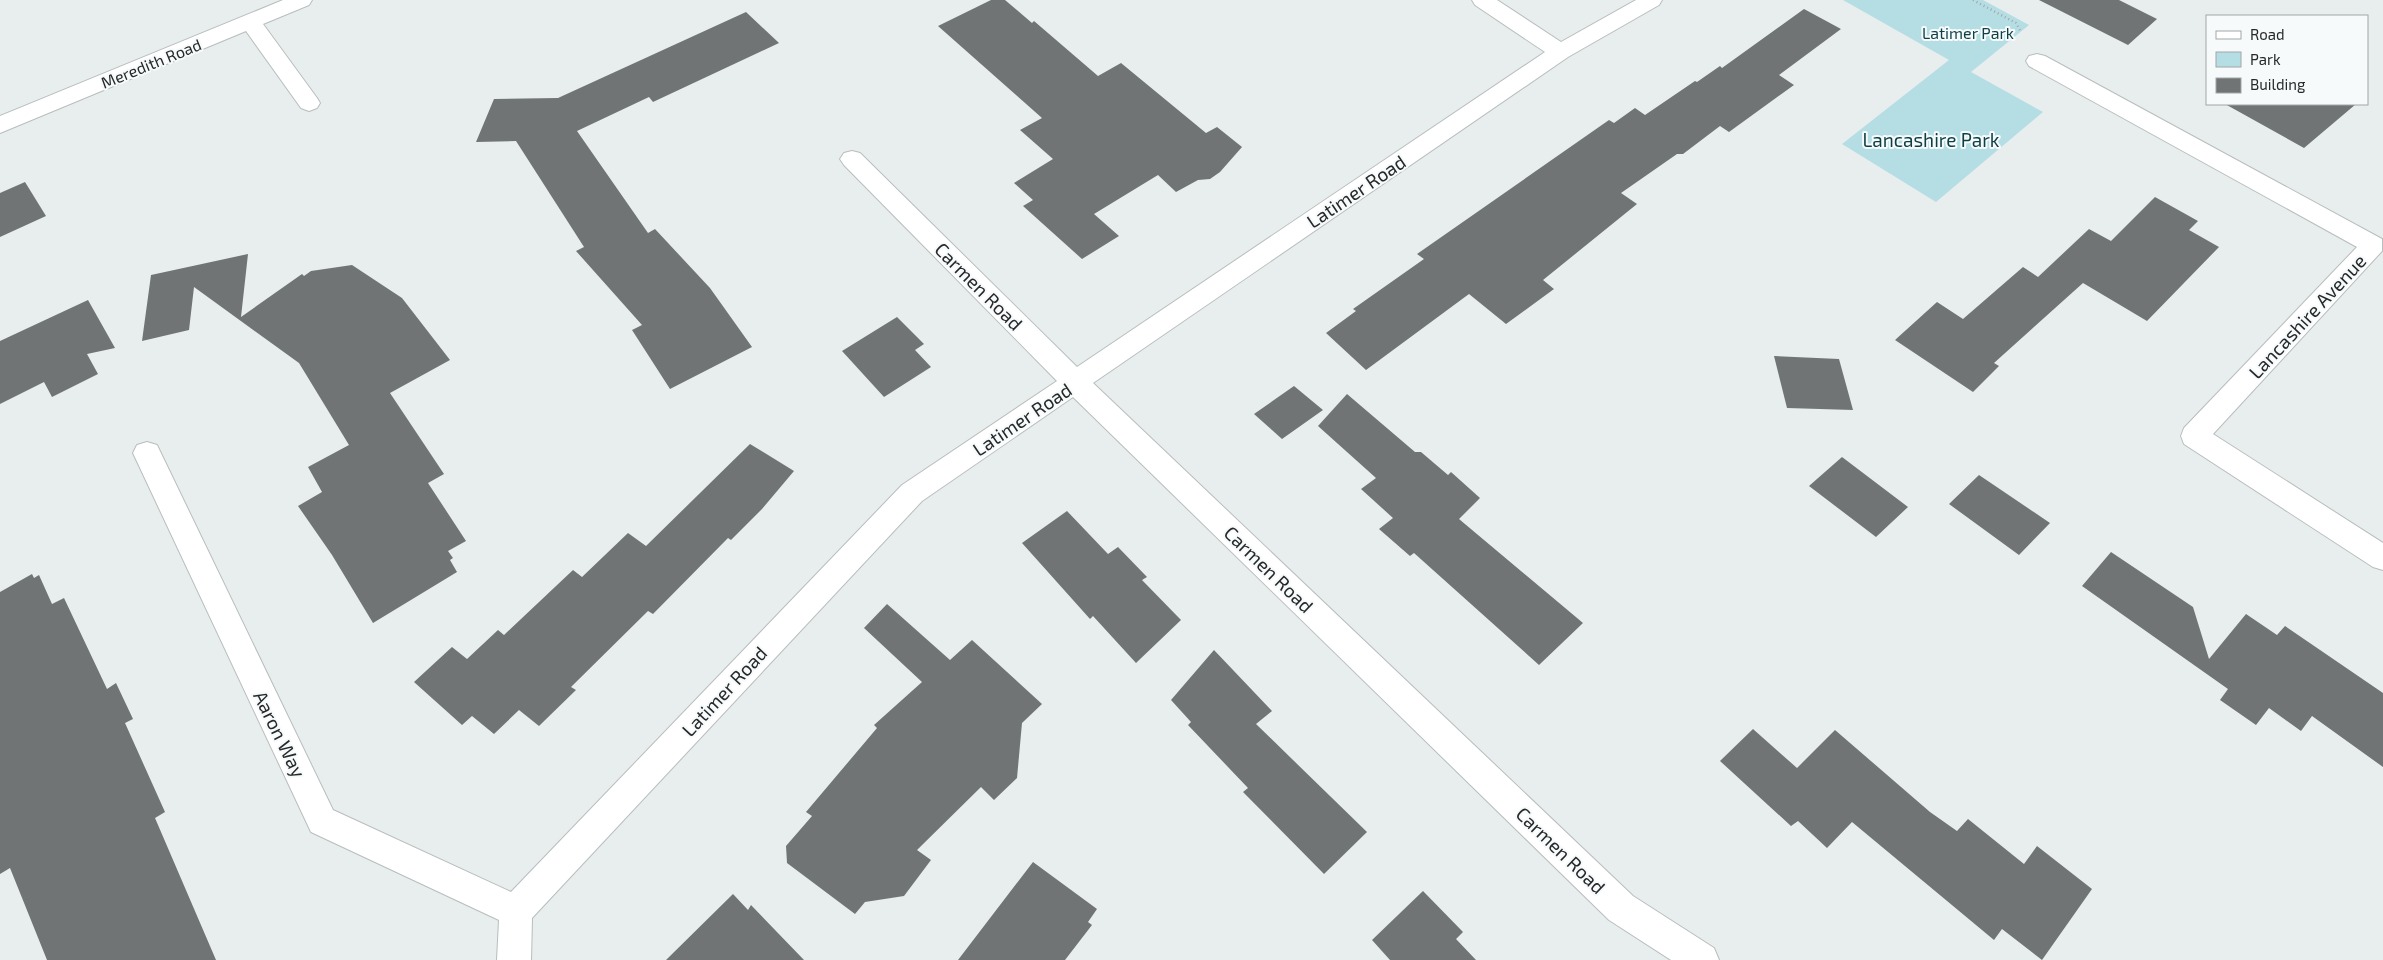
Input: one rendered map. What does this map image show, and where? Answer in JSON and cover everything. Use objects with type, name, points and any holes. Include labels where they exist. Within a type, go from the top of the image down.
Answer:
[{"type":"street","name":"Meredith Road","points":[[0,125],[302,0]]},
{"type":"street","points":[[1482,0],[1560,52]]},
{"type":"street","name":"Latimer Road","points":[[516,911],[912,493],[1560,52],[1652,0]]},
{"type":"street","points":[[250,22],[309,103]]},
{"type":"street","name":"Lancashire Avenue","points":[[2037,61],[2378,240],[2194,436],[2383,558]]},
{"type":"street","name":"Carmen Road","points":[[852,159],[1076,382],[1621,908],[1702,960]]},
{"type":"street","name":"Aaron Way","points":[[147,453],[322,821],[516,911]]},
{"type":"street","points":[[514,960],[516,911]]},
{"type":"path","points":[[1973,0],[2016,23],[2037,61]]},
{"type":"green space","name":"Lancashire Park","points":[[1843,0],[1983,0],[2029,25],[1971,72],[2043,112],[1936,202],[1842,144],[1949,60]]},
{"type":"building","points":[[991,0],[1005,0],[1032,23],[1034,21],[1098,76],[1121,63],[1206,133],[1217,127],[1242,147],[1220,172],[1210,179],[1198,180],[1176,192],[1158,175],[1094,214],[1119,236],[1082,259],[1023,206],[1033,200],[1014,183],[1053,159],[1020,130],[1042,118],[938,26]]},
{"type":"building","points":[[2039,0],[2119,0],[2157,19],[2128,45]]},
{"type":"building","points":[[1804,9],[1841,29],[1779,75],[1794,85],[1729,132],[1720,126],[1683,154],[1677,154],[1621,193],[1637,204],[1543,280],[1554,289],[1506,324],[1469,294],[1366,370],[1326,333],[1356,311],[1353,309],[1424,259],[1417,254],[1609,120],[1614,123],[1635,108],[1645,115],[1695,81],[1697,82],[1720,66],[1722,68]]},
{"type":"building","points":[[746,12],[779,43],[653,102],[649,97],[577,131],[648,233],[655,229],[710,288],[752,347],[670,389],[632,330],[642,325],[576,251],[584,247],[516,141],[476,142],[494,99],[558,98]]},
{"type":"building","points":[[2227,105],[2355,105],[2304,148]]},
{"type":"building","points":[[25,182],[46,216],[0,237],[0,193]]},
{"type":"building","points":[[2155,197],[2198,221],[2189,230],[2219,247],[2147,321],[2083,283],[1994,363],[1999,366],[1973,392],[1895,340],[1937,302],[1963,319],[2023,267],[2038,277],[2089,229],[2111,241]]},
{"type":"building","points":[[248,254],[241,317],[302,274],[304,276],[311,271],[352,265],[402,298],[450,360],[390,393],[444,474],[428,483],[466,541],[448,551],[453,558],[450,560],[457,572],[373,623],[332,555],[298,506],[322,492],[308,467],[349,445],[299,363],[194,287],[189,330],[142,341],[151,275]]},
{"type":"building","points":[[88,300],[115,348],[87,354],[98,374],[52,397],[44,382],[0,404],[0,341]]},
{"type":"building","points":[[897,317],[924,344],[915,350],[931,367],[884,397],[842,351]]},
{"type":"building","points":[[1774,356],[1839,359],[1853,410],[1787,408]]},
{"type":"building","points":[[1294,386],[1323,410],[1282,439],[1254,414]]},
{"type":"building","points":[[1347,394],[1415,452],[1421,452],[1448,475],[1451,472],[1480,498],[1459,519],[1583,623],[1539,665],[1414,553],[1410,556],[1379,529],[1393,518],[1361,489],[1376,478],[1318,426]]},
{"type":"building","points":[[750,444],[794,471],[762,509],[731,540],[728,538],[653,614],[648,611],[571,687],[576,690],[539,726],[519,710],[494,734],[472,716],[462,725],[414,682],[452,647],[467,659],[498,630],[504,635],[573,570],[582,577],[628,533],[646,546]]},
{"type":"building","points":[[1842,457],[1908,507],[1876,537],[1809,486]]},
{"type":"building","points":[[1979,475],[2050,523],[2019,555],[1949,504]]},
{"type":"building","points":[[1067,511],[1108,554],[1118,547],[1147,577],[1142,580],[1181,620],[1136,663],[1093,616],[1090,619],[1022,543]]},
{"type":"building","points":[[2111,552],[2193,607],[2209,659],[2246,614],[2277,635],[2285,626],[2383,693],[2383,767],[2312,716],[2301,731],[2269,708],[2256,725],[2220,700],[2228,689],[2082,586]]},
{"type":"building","points":[[32,574],[34,578],[39,575],[52,604],[64,598],[107,689],[116,683],[133,719],[125,723],[165,812],[155,818],[216,960],[47,960],[10,868],[0,874],[0,592]]},
{"type":"building","points":[[887,604],[950,660],[972,640],[1042,704],[1022,723],[1017,778],[994,800],[981,787],[917,850],[931,860],[904,896],[865,902],[855,914],[787,863],[786,846],[812,816],[806,812],[877,728],[874,725],[922,682],[864,628]]},
{"type":"building","points":[[1214,650],[1272,711],[1256,724],[1367,832],[1324,874],[1243,792],[1248,788],[1188,725],[1191,722],[1171,700]]},
{"type":"building","points":[[1753,729],[1797,768],[1835,730],[1930,812],[1957,831],[1968,819],[2024,864],[2037,846],[2092,889],[2042,960],[2002,929],[1994,940],[1852,822],[1827,848],[1798,821],[1791,826],[1720,761]]},
{"type":"building","points":[[1033,862],[1097,909],[1088,922],[1092,925],[1065,960],[958,960]]},
{"type":"building","points":[[1423,891],[1463,932],[1456,939],[1476,960],[1390,960],[1372,940]]},
{"type":"building","points":[[733,894],[748,910],[751,905],[804,960],[666,960]]},
{"type":"park label","name":"Latimer Park","points":[[1968,32]]}]
